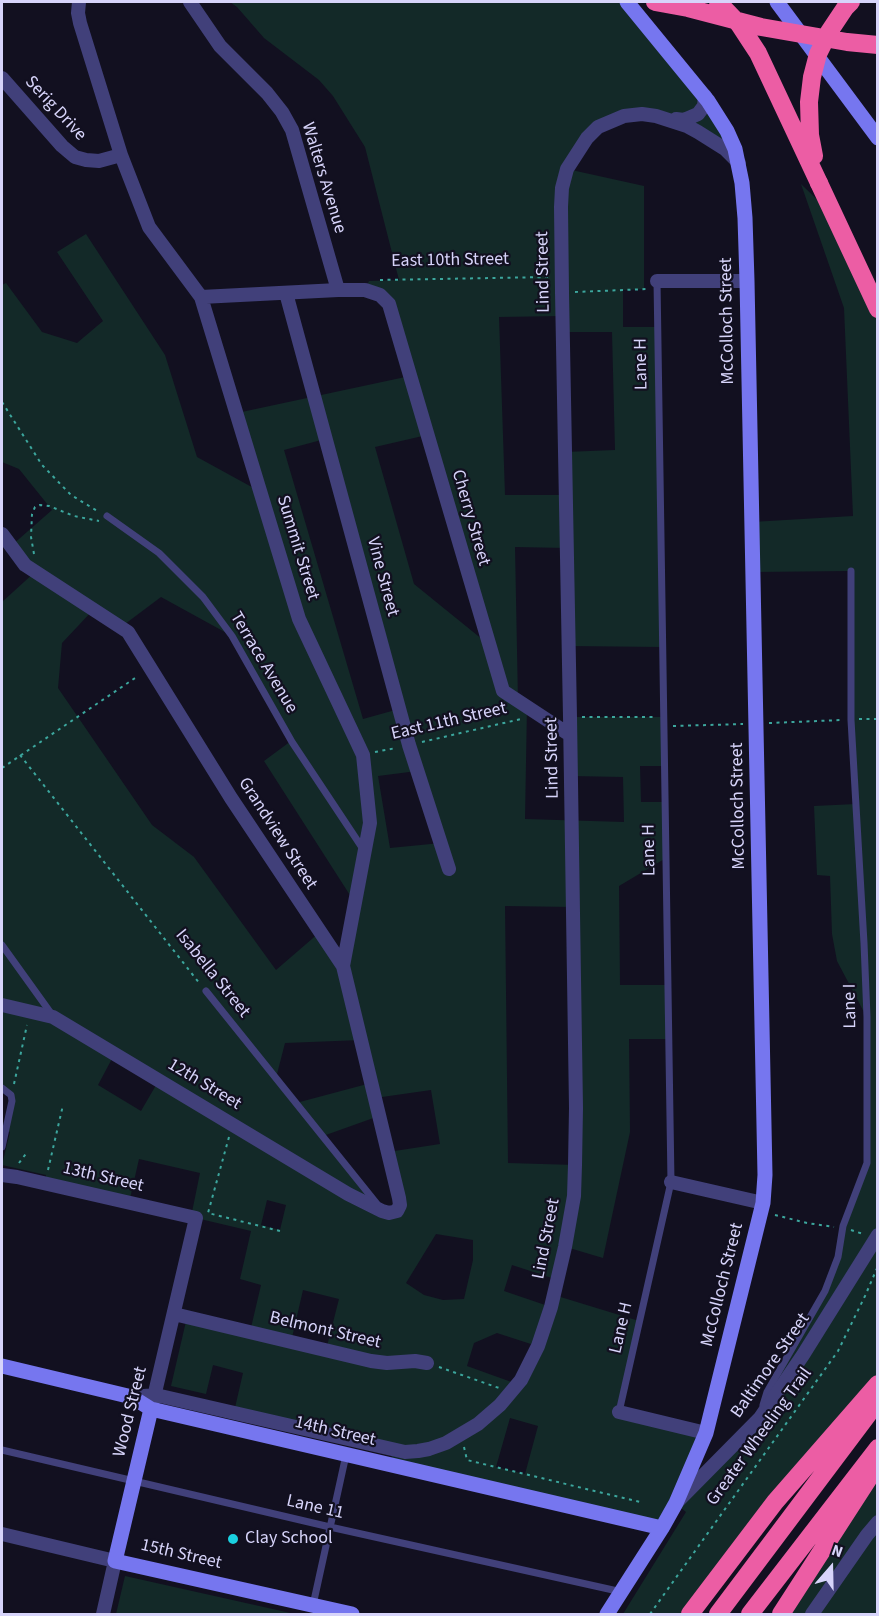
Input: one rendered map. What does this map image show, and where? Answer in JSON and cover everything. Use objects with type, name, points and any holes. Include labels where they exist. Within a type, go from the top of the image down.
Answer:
[{"type":"highway","points":[[655,2],[761,27],[878,45]]},
{"type":"highway","points":[[718,2],[739,24],[758,53],[878,309]]},
{"type":"highway","points":[[819,183],[810,135],[809,102],[812,77],[818,54],[829,32],[844,8],[851,2]]},
{"type":"highway","points":[[690,1614],[775,1502],[878,1384]]},
{"type":"highway","points":[[718,1614],[878,1401]]},
{"type":"highway","points":[[750,1614],[878,1448]]},
{"type":"highway","points":[[781,1614],[878,1464]]},
{"type":"street","points":[[79,2],[80,23],[121,155]]},
{"type":"street","name":"Walters Avenue","points":[[190,2],[220,46],[267,93],[292,130],[338,290]]},
{"type":"street","name":"McColloch Street","points":[[607,1614],[676,1503],[706,1433],[761,1207],[765,1162],[747,281],[745,218],[739,163],[727,131],[705,96],[627,2]]},
{"type":"street","points":[[777,2],[878,138]]},
{"type":"street","name":"Serig Drive","points":[[2,78],[62,146],[75,157],[99,161],[121,155]]},
{"type":"street","name":"Lind Street","points":[[153,1402],[405,1452],[429,1449],[461,1435],[500,1405],[521,1380],[538,1346],[551,1307],[571,1222],[574,1196],[576,1108],[562,188],[567,169],[574,156],[598,127],[624,116],[642,114],[684,120],[692,118],[702,109],[705,96]]},
{"type":"street","name":"Lind Street","points":[[666,118],[712,140],[739,163]]},
{"type":"street","name":"Summit Street","points":[[121,155],[149,227],[201,297],[299,620],[363,755],[370,823],[343,966]]},
{"type":"street","points":[[656,285],[747,281]]},
{"type":"street","points":[[201,297],[365,290]]},
{"type":"street","name":"Cherry Street","points":[[365,290],[380,295],[389,304],[503,691],[570,735]]},
{"type":"street","name":"Vine Street","points":[[286,293],[409,745],[449,868]]},
{"type":"street","name":"Grandview Street","points":[[2,534],[25,565],[128,632],[231,798],[343,966],[399,1198],[400,1205],[397,1211],[389,1213],[382,1211]]},
{"type":"street","name":"12th Street","points":[[2,1005],[54,1017],[348,1194],[382,1211]]},
{"type":"street","name":"13th Street","points":[[2,1175],[17,1176],[202,1215]]},
{"type":"street","points":[[671,1182],[761,1207]]},
{"type":"street","name":"Wood Street","points":[[103,1614],[174,1314],[202,1215]]},
{"type":"street","name":"Baltimore Street","points":[[676,1503],[760,1418],[803,1355],[877,1236]]},
{"type":"street","name":"Belmont Street","points":[[174,1314],[371,1361],[427,1363]]},
{"type":"street","name":"14th Street","points":[[2,1366],[153,1402],[346,1455],[662,1528]]},
{"type":"street","points":[[618,1412],[706,1433]]},
{"type":"street","points":[[812,1614],[878,1522]]},
{"type":"street","name":"15th Street","points":[[2,1534],[352,1614]]},
{"type":"lane","name":"Lane H","points":[[618,1412],[671,1182],[656,285]]},
{"type":"lane","name":"Terrace Avenue","points":[[107,516],[159,553],[203,597],[232,636],[292,742],[364,852]]},
{"type":"lane","name":"Lane I","points":[[760,1418],[767,1392],[825,1291],[838,1257],[842,1228],[867,1163],[867,1017],[851,720],[851,571]]},
{"type":"lane","points":[[2,945],[54,1017]]},
{"type":"lane","name":"Isabella Street","points":[[206,990],[382,1211]]},
{"type":"lane","points":[[2,1088],[11,1095],[12,1101],[2,1147]]},
{"type":"lane","name":"Lane 11","points":[[2,1450],[330,1527],[622,1592]]},
{"type":"lane","points":[[313,1605],[346,1455]]},
{"type":"path","name":"East 10th Street","points":[[365,290],[369,281],[562,277]]},
{"type":"path","points":[[562,292],[656,285]]},
{"type":"path","points":[[2,402],[42,465],[71,495],[107,516]]},
{"type":"path","points":[[36,572],[32,537],[32,514],[35,507],[49,506],[74,516],[115,522]]},
{"type":"path","points":[[2,768],[150,668]]},
{"type":"path","name":"East 11th Street","points":[[363,755],[540,714]]},
{"type":"path","points":[[570,717],[663,717]]},
{"type":"path","name":"Isabella Street","points":[[20,755],[206,990]]},
{"type":"path","points":[[11,1095],[28,1018]]},
{"type":"path","points":[[47,1175],[63,1105]]},
{"type":"path","points":[[230,1131],[202,1215],[280,1231]]},
{"type":"path","points":[[17,1169],[28,1151]]},
{"type":"path","points":[[761,1207],[807,1223],[877,1236]]},
{"type":"path","name":"Greater Wheeling Trail","points":[[650,1614],[838,1351],[878,1266]]},
{"type":"path","points":[[427,1363],[502,1389]]},
{"type":"path","points":[[461,1435],[468,1460],[640,1502]]},
{"type":"green space","points":[[230,2],[623,2],[735,149],[666,118],[610,121],[567,169],[644,186],[644,289],[623,290],[623,327],[657,327],[662,647],[569,646],[567,548],[515,547],[518,701],[527,706],[525,819],[624,822],[623,777],[571,776],[570,717],[663,717],[664,766],[640,766],[641,802],[665,802],[666,858],[619,886],[620,985],[668,985],[668,1039],[629,1039],[630,1132],[603,1258],[566,1247],[558,1280],[512,1265],[504,1291],[551,1307],[554,1295],[639,1321],[619,1411],[706,1433],[693,1467],[707,1472],[760,1418],[767,1392],[825,1291],[838,1257],[843,1226],[867,1163],[865,1014],[837,961],[832,934],[830,876],[817,875],[814,806],[856,804],[850,571],[754,572],[752,522],[853,516],[844,308],[801,184],[834,216],[878,309],[877,1384],[690,1614],[623,1614],[686,1512],[676,1504],[662,1528],[389,1465],[394,1449],[234,1412],[243,1373],[213,1365],[206,1394],[171,1386],[187,1317],[250,1332],[261,1285],[240,1279],[251,1231],[196,1218],[192,1212],[200,1173],[139,1159],[129,1203],[45,1183],[46,1175],[2,1165],[10,1132],[5,1131],[12,1101],[2,1088],[2,602],[35,572],[11,546],[52,510],[19,469],[2,462],[2,285],[6,283],[42,332],[77,343],[103,321],[57,252],[86,234],[165,355],[197,457],[259,491],[237,413],[410,376],[389,305],[365,290],[369,281],[399,280],[365,147],[333,96],[319,80],[264,38]],"holes":[[[562,316],[562,332],[612,332],[615,450],[565,452],[566,495],[505,495],[499,317]],[[427,435],[488,644],[414,584],[375,447]],[[325,439],[399,709],[363,719],[284,450]],[[161,597],[232,636],[291,741],[264,761],[355,903],[342,965],[320,932],[276,970],[194,857],[152,825],[58,688],[62,643],[93,610],[121,627]],[[417,771],[441,843],[390,848],[378,776]],[[505,906],[573,907],[575,1165],[508,1163]],[[361,1040],[371,1083],[296,1103],[276,1078],[285,1043]],[[115,1053],[159,1080],[141,1111],[98,1085]],[[431,1090],[440,1144],[388,1152],[396,1211],[382,1211],[323,1136],[379,1116],[375,1098]],[[267,1200],[286,1205],[280,1230],[261,1225]],[[436,1234],[473,1240],[473,1260],[464,1299],[443,1300],[424,1295],[406,1283]],[[303,1290],[339,1299],[326,1350],[291,1342]],[[497,1333],[537,1346],[517,1384],[467,1366],[474,1343]],[[510,1418],[538,1426],[525,1474],[496,1467]]]},
{"type":"green space","points":[[877,1464],[877,1614],[781,1614]]},
{"type":"green space","points":[[125,1576],[295,1614],[116,1614]]},
{"type":"place","name":"Clay School","points":[[233,1539]]}]
